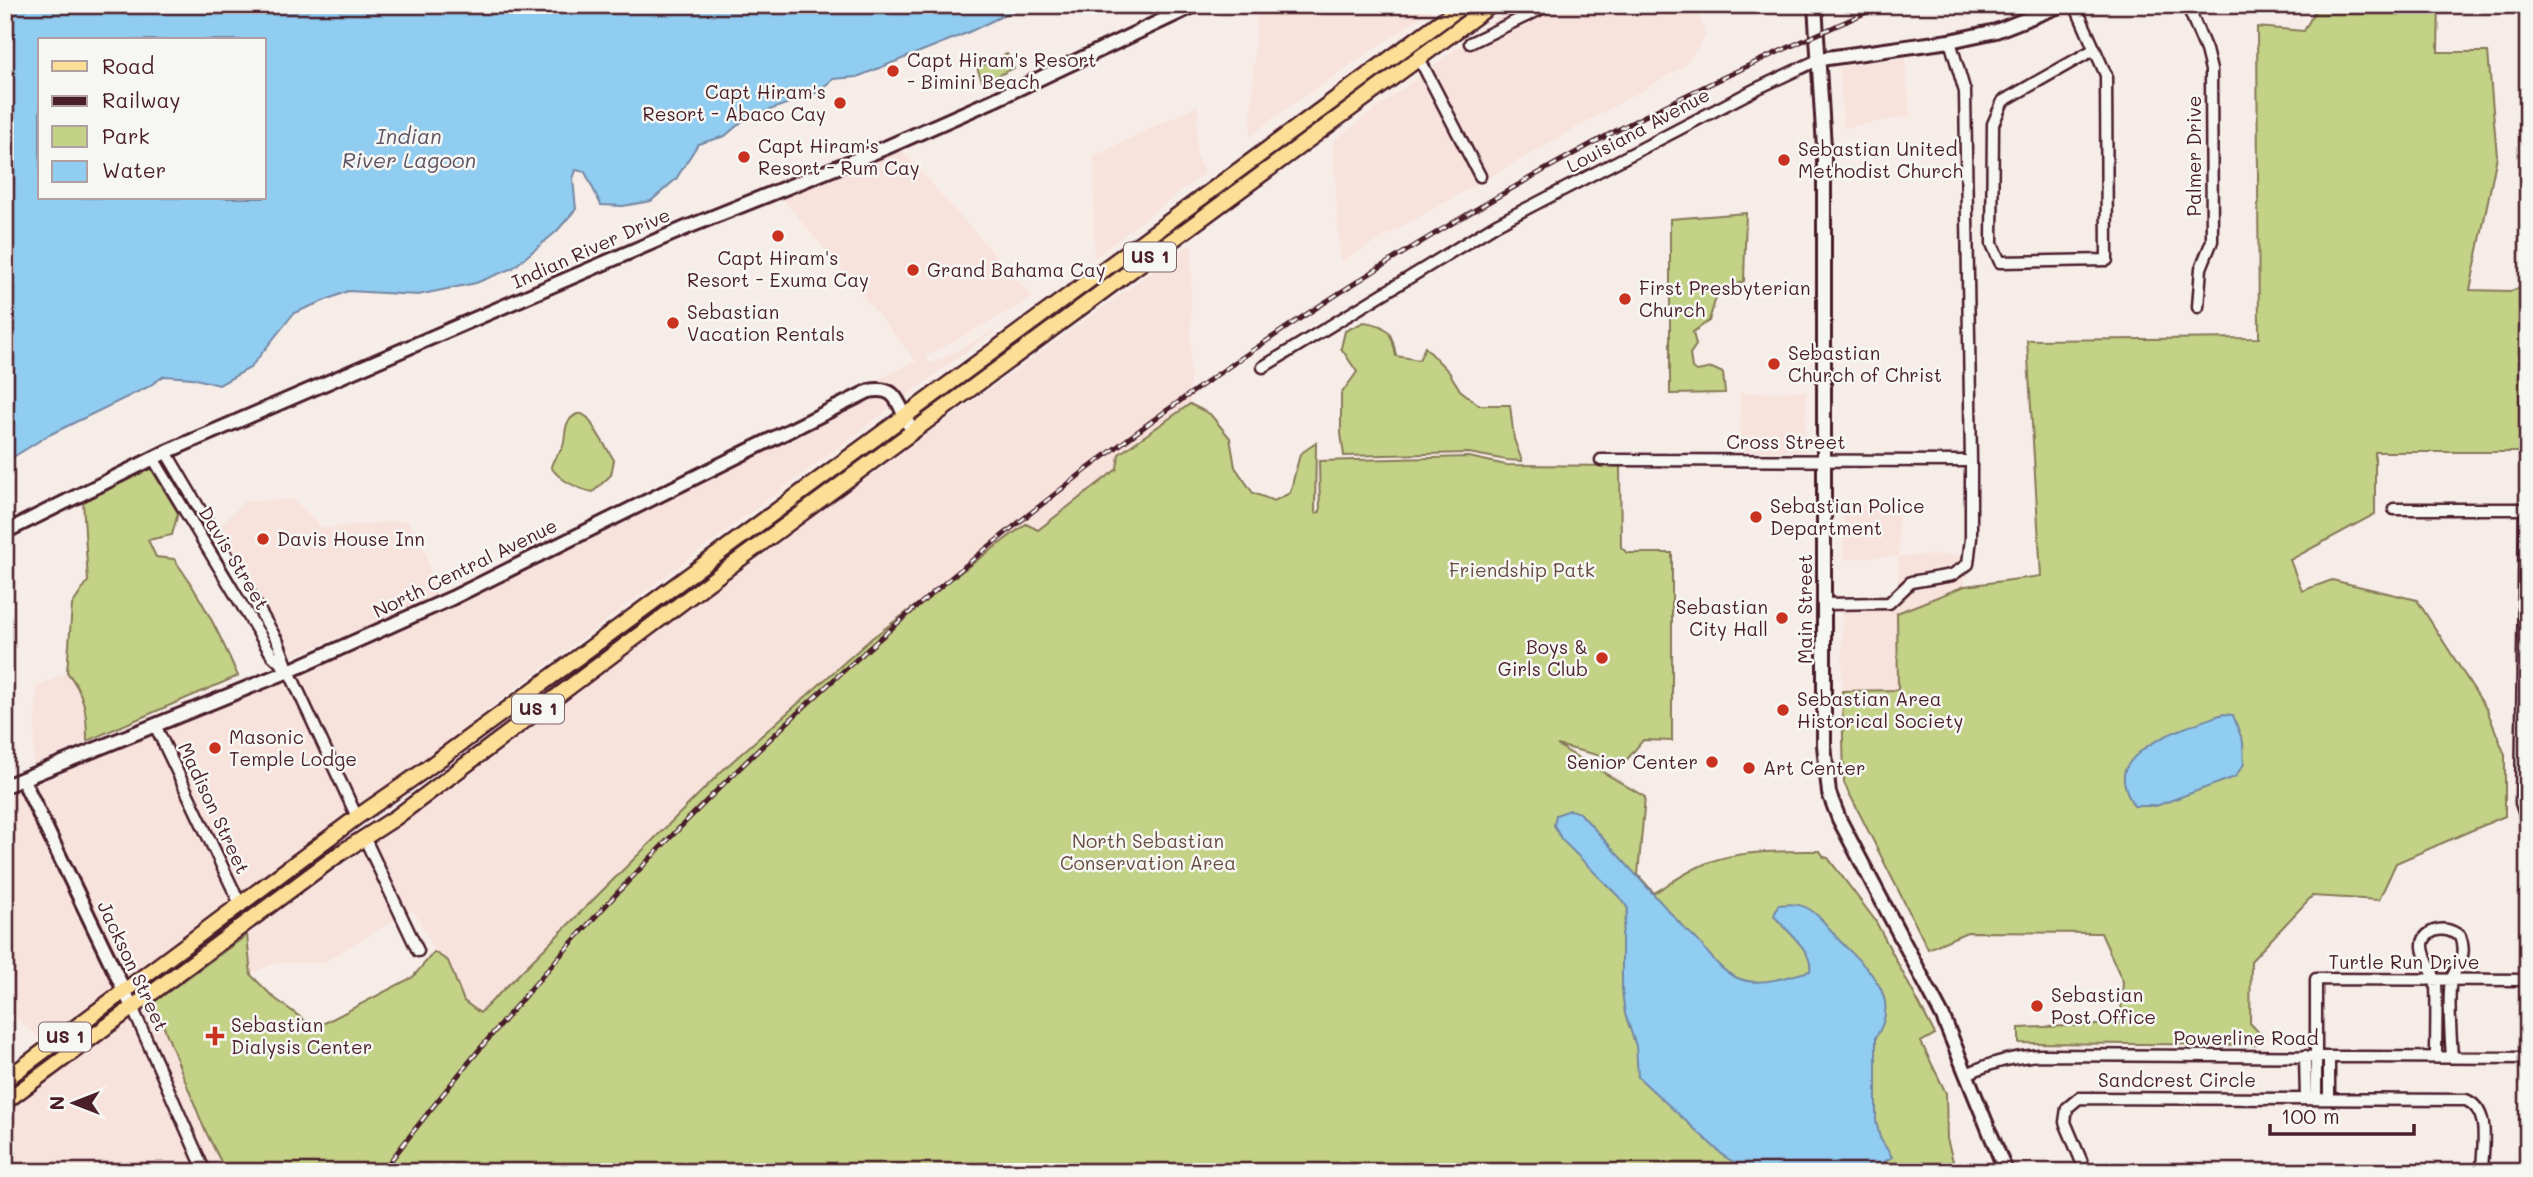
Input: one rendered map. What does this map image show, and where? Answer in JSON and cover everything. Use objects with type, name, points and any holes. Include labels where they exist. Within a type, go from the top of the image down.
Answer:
[{"type":"main road","name":"US 1","points":[[5,1080],[125,993],[357,817],[382,802],[1463,5]]},
{"type":"main road","name":"US 1","points":[[5,1102],[339,854],[395,818],[736,562],[1491,5]]},
{"type":"main road","points":[[1419,58],[1426,39],[1436,25]]},
{"type":"main road","points":[[1391,79],[1403,60],[1404,48]]},
{"type":"main road","points":[[364,836],[382,802]]},
{"type":"main road","points":[[339,854],[354,831],[357,817]]},
{"type":"street","name":"Indian River Drive","points":[[5,532],[166,452],[688,227],[875,152],[994,100],[1195,5]]},
{"type":"street","points":[[1470,43],[1549,5]]},
{"type":"street","name":"Main Street","points":[[1815,5],[1824,147],[1824,745],[1829,793],[1864,871],[1937,1006],[2006,1172]]},
{"type":"street","name":"Louisiana Avenue","points":[[1263,367],[1497,224],[1756,89],[1820,59],[1950,41],[1996,31],[2062,5]]},
{"type":"street","points":[[2075,5],[2106,75],[2107,260],[2000,262],[1992,244],[1993,124],[2003,101],[2093,50]]},
{"type":"street","name":"Palmer Drive","points":[[2191,5],[2191,14],[2211,70],[2212,241],[2201,268],[2198,307]]},
{"type":"street","points":[[1824,604],[1889,603],[1911,582],[1952,575],[1968,564],[1971,461],[1965,92],[1950,41]]},
{"type":"street","points":[[1419,58],[1480,176]]},
{"type":"street","name":"North Central Avenue","points":[[5,786],[289,671],[452,597],[869,391],[882,389],[891,392],[913,432]]},
{"type":"street","name":"Davis Street","points":[[166,452],[278,642],[357,817]]},
{"type":"street","name":"Davis Street","points":[[153,458],[272,655],[289,671]]},
{"type":"street","name":"Cross Street","points":[[1601,460],[1971,461]]},
{"type":"street","points":[[2395,509],[2525,509],[2522,803],[2528,824]]},
{"type":"street","points":[[729,545],[736,562]]},
{"type":"street","name":"Madison Street","points":[[155,725],[241,906]]},
{"type":"street","name":"Jackson Street","points":[[23,780],[125,993],[205,1172]]},
{"type":"street","points":[[364,836],[418,951]]},
{"type":"street","points":[[2436,1057],[2436,980],[2425,960],[2424,942],[2429,934],[2446,929],[2460,936],[2463,944],[2462,961],[2450,980],[2452,1057]]},
{"type":"street","name":"Turtle Run Drive","points":[[2317,1056],[2316,979],[2528,980]]},
{"type":"street","name":"Powerline Road","points":[[1967,1074],[1991,1062],[2040,1055],[2528,1058]]},
{"type":"street","points":[[2305,1056],[2311,1098]]},
{"type":"street","points":[[2311,1098],[2317,1056]]},
{"type":"street","points":[[2329,1056],[2329,1098]]},
{"type":"street","name":"Sandcrest Circle","points":[[2086,1172],[2065,1122],[2067,1108],[2079,1098],[2466,1100],[2476,1104],[2483,1116],[2482,1172]]},
{"type":"shaded area","points":[[1257,5],[1438,5],[1276,116],[1250,137]]},
{"type":"shaded area","points":[[1515,5],[1695,5],[1706,36],[1683,67],[1340,262],[1333,141]]},
{"type":"shaded area","points":[[1905,58],[1910,116],[1844,128],[1839,67]]},
{"type":"shaded area","points":[[1198,105],[1196,156],[1205,173],[1094,258],[1094,156]]},
{"type":"shaded area","points":[[899,147],[1033,298],[925,357],[931,364],[1000,327],[904,398],[891,385],[867,387],[450,593],[285,659],[215,531],[245,501],[293,499],[323,528],[408,520],[426,554],[437,598],[916,361],[780,195]]},
{"type":"shaded area","points":[[1192,243],[1190,404],[1119,454],[1117,472],[1046,534],[1026,524],[872,638],[725,768],[480,1013],[464,1001],[448,961],[435,953],[412,910],[322,963],[275,963],[251,974],[247,935],[540,721],[663,625]]},
{"type":"shaded area","points":[[1806,391],[1805,451],[1740,451],[1740,393]]},
{"type":"shaded area","points":[[882,394],[896,404],[501,699],[390,790],[220,909],[125,981],[30,777],[297,665],[871,396]]},
{"type":"shaded area","points":[[1844,505],[1898,505],[1899,556],[1964,555],[1965,586],[1897,613],[1898,690],[1842,690],[1843,597],[1898,594],[1898,556],[1843,559]]},
{"type":"shaded area","points":[[67,672],[77,684],[87,712],[87,741],[33,764],[37,686]]},
{"type":"shaded area","points":[[20,781],[117,987],[43,1042],[5,1007],[5,788]]},
{"type":"shaded area","points":[[154,1002],[204,1128],[226,1172],[5,1172],[5,1115]]},
{"type":"green space","points":[[2318,5],[2439,5],[2438,52],[2488,52],[2497,156],[2470,290],[2511,291],[2528,284],[2528,452],[2375,452],[2375,514],[2290,560],[2302,591],[2332,580],[2417,600],[2487,710],[2505,755],[2505,816],[2396,863],[2379,900],[2312,896],[2251,961],[2250,1023],[2264,1038],[2256,1045],[2019,1043],[2019,1028],[2120,1024],[2123,982],[2101,933],[1967,932],[1928,949],[1844,783],[1842,691],[1898,690],[1897,613],[1965,586],[2041,576],[2027,340],[2259,338],[2257,27],[2304,31]]},
{"type":"green space","points":[[1007,54],[1014,68],[983,83],[977,68]]},
{"type":"green space","points":[[1746,213],[1744,281],[1717,294],[1709,321],[1693,332],[1696,345],[1690,354],[1692,368],[1697,371],[1712,368],[1723,373],[1725,393],[1670,394],[1670,219]]},
{"type":"green space","points":[[1364,322],[1379,325],[1388,332],[1396,356],[1419,360],[1425,347],[1449,372],[1460,390],[1479,405],[1510,405],[1514,439],[1522,461],[1469,453],[1344,456],[1341,394],[1357,372],[1341,348],[1345,331]]},
{"type":"green space","name":"North Sebastian Conservation Area","points":[[1190,404],[1210,414],[1230,438],[1235,467],[1253,493],[1274,501],[1290,493],[1300,454],[1316,443],[1315,513],[1320,512],[1319,461],[1469,457],[1506,465],[1620,466],[1621,547],[1627,553],[1672,553],[1672,741],[1643,740],[1625,762],[1557,745],[1645,797],[1638,875],[1654,893],[1700,866],[1733,856],[1763,852],[1820,851],[1828,858],[1875,920],[1935,1034],[1921,1042],[1946,1093],[1947,1139],[1956,1172],[226,1172],[204,1128],[154,1002],[247,935],[251,975],[273,997],[315,1028],[413,977],[434,952],[448,961],[464,1001],[480,1013],[725,768],[872,638],[1026,524],[1038,530],[1117,469],[1119,454]]},
{"type":"green space","points":[[577,414],[588,418],[614,460],[611,475],[593,492],[569,483],[551,467],[563,446],[567,424]]},
{"type":"green space","points":[[150,467],[178,513],[172,535],[148,540],[156,557],[174,559],[184,573],[209,616],[238,676],[87,741],[84,704],[78,688],[67,672],[72,605],[88,581],[83,501]]},
{"type":"water","name":"Indian River Lagoon","points":[[5,5],[1025,5],[967,33],[857,77],[833,79],[816,93],[745,119],[725,136],[698,144],[676,179],[651,201],[623,206],[601,205],[585,172],[576,170],[573,179],[576,209],[557,231],[513,268],[476,283],[418,295],[348,291],[294,313],[250,368],[219,385],[192,378],[164,376],[148,387],[49,435],[5,462]]},
{"type":"water","points":[[2223,714],[2233,715],[2243,742],[2244,764],[2235,777],[2156,806],[2134,806],[2124,779],[2125,770],[2132,759],[2169,734]]},
{"type":"water","points":[[1570,810],[1580,813],[1715,961],[1737,978],[1759,982],[1810,971],[1804,949],[1774,916],[1778,905],[1794,904],[1809,909],[1861,962],[1878,984],[1886,1009],[1876,1037],[1876,1121],[1880,1138],[1892,1157],[1878,1166],[1876,1172],[1754,1172],[1749,1167],[1725,1157],[1638,1077],[1636,1046],[1625,1014],[1622,991],[1622,934],[1628,909],[1561,839],[1554,825],[1556,815]]},
{"type":"railway","points":[[382,1172],[508,1015],[643,866],[785,725],[934,592],[1090,467],[1252,351],[1421,242],[1630,124],[1883,5]]},
{"type":"place","name":"Capt Hiram's Resort - Bimini Beach","points":[[893,71]]},
{"type":"place","name":"Capt Hiram's Resort - Abaco Cay","points":[[840,103]]},
{"type":"place","name":"Capt Hiram's Resort - Rum Cay","points":[[744,157]]},
{"type":"place","name":"Sebastian United Methodist Church","points":[[1784,160]]},
{"type":"place","name":"Capt Hiram's Resort - Exuma Cay","points":[[778,236]]},
{"type":"place","name":"Grand Bahama Cay","points":[[913,270]]},
{"type":"place","name":"First Presbyterian Church","points":[[1625,299]]},
{"type":"place","name":"Sebastian Vacation Rentals","points":[[673,323]]},
{"type":"place","name":"Sebastian Church of Christ","points":[[1774,364]]},
{"type":"place","name":"Sebastian Police Department","points":[[1756,517]]},
{"type":"place","name":"Davis House Inn","points":[[263,539]]},
{"type":"place","name":"Sebastian City Hall","points":[[1782,618]]},
{"type":"place","name":"Boys & Girls Club","points":[[1602,658]]},
{"type":"place","name":"Sebastian Area Historical Society","points":[[1783,710]]},
{"type":"place","name":"Masonic Temple Lodge","points":[[215,748]]},
{"type":"place","name":"Senior Center","points":[[1712,762]]},
{"type":"place","name":"Art Center","points":[[1749,768]]},
{"type":"place","name":"Sebastian Post Office","points":[[2037,1006]]},
{"type":"place","name":"Sebastian Dialysis Center","points":[[215,1036]]},
{"type":"park label","name":"Friendship Patk","points":[[1522,570]]}]
